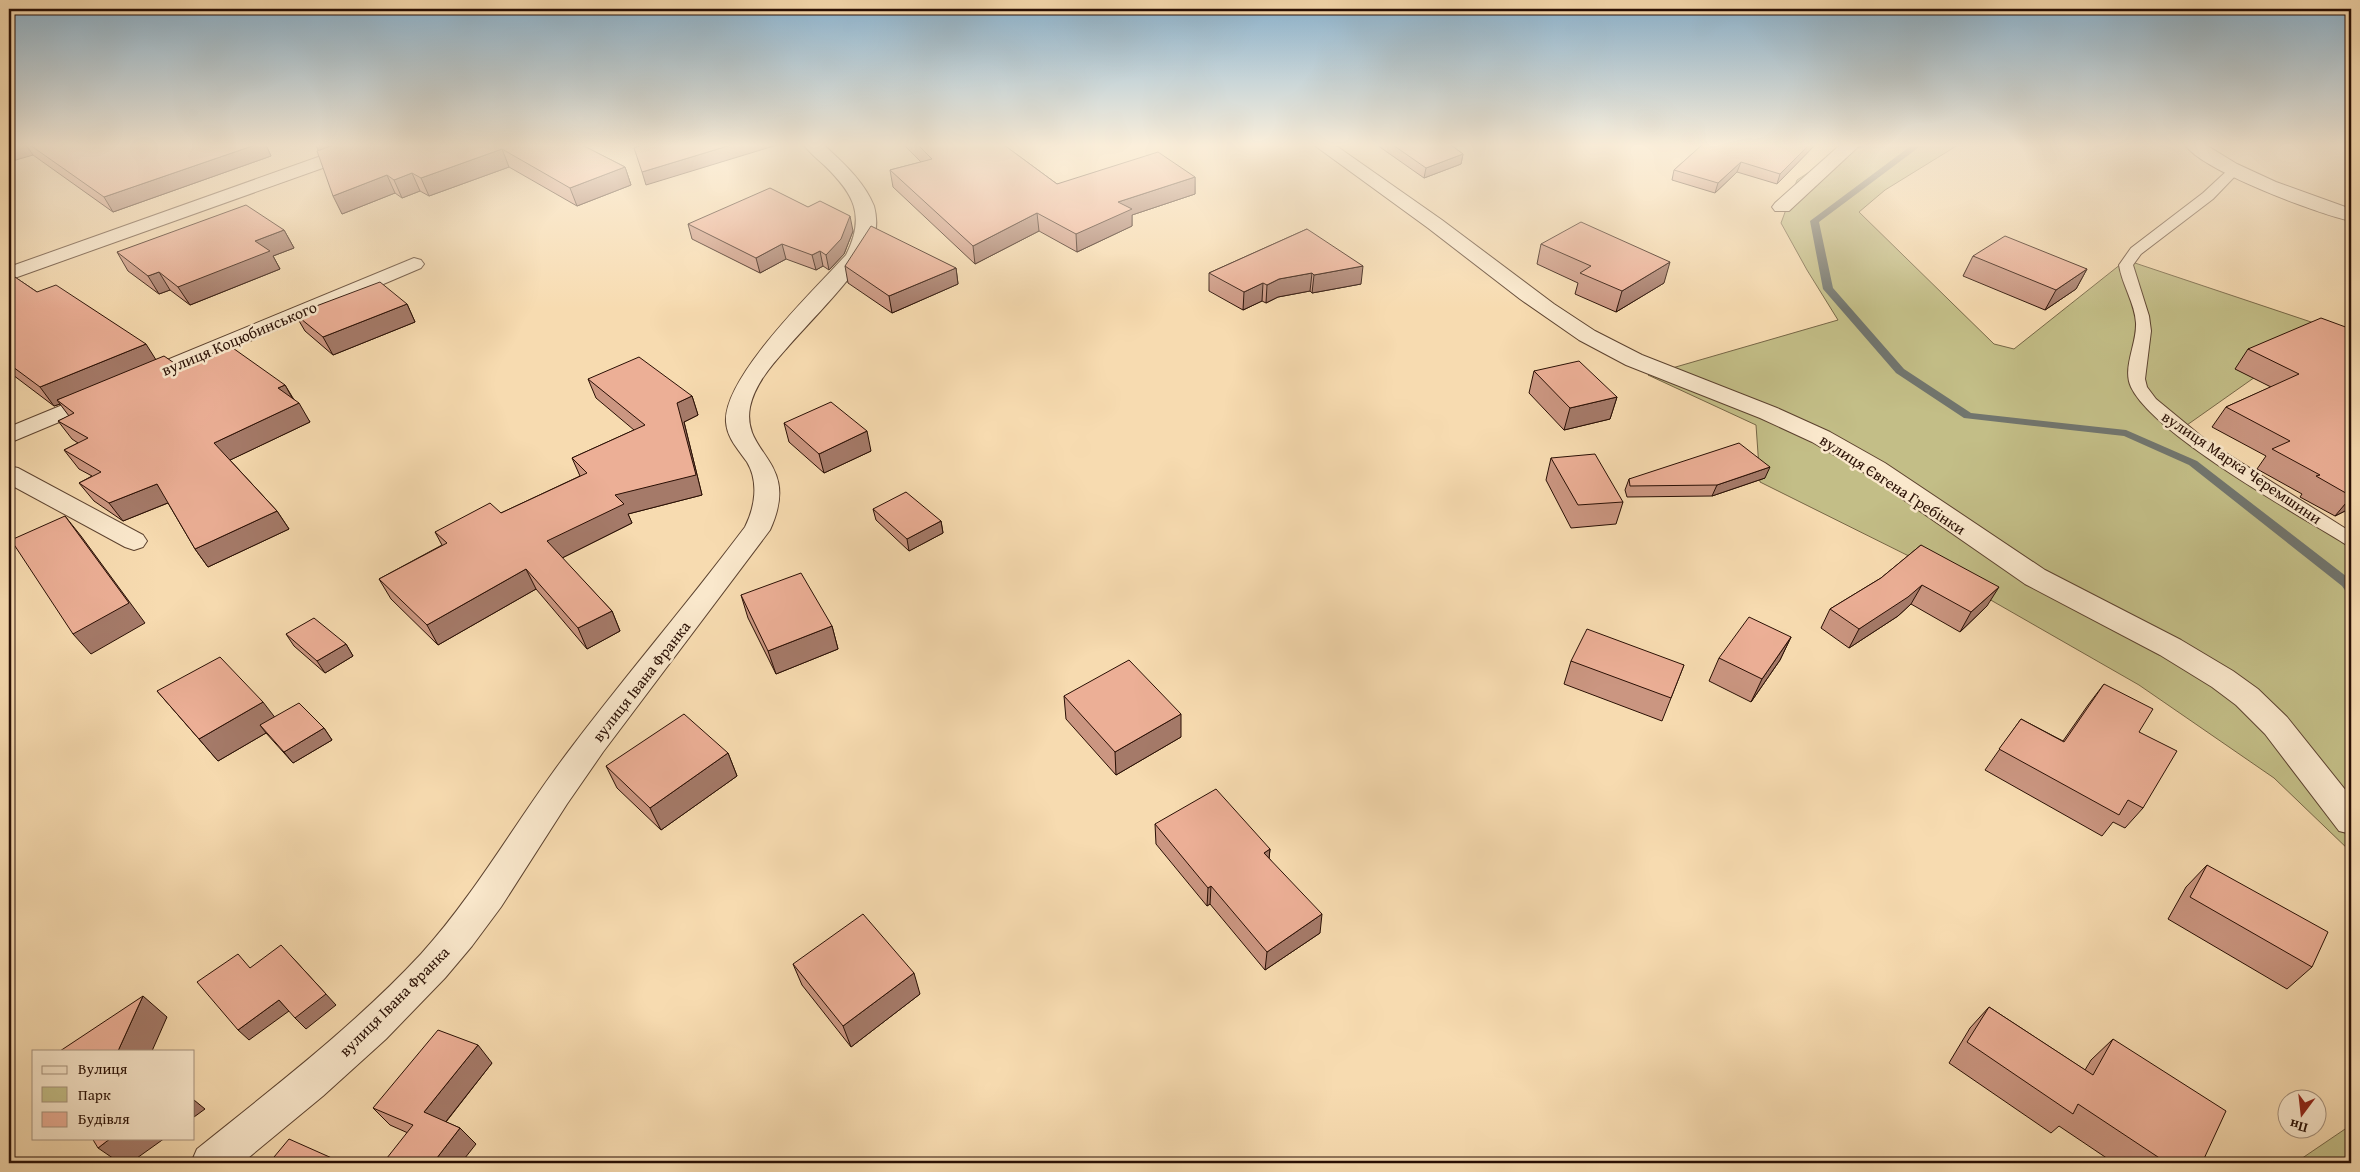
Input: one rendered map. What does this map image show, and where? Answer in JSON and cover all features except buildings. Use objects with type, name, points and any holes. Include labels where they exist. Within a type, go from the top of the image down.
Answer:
[{"type":"street","points":[[9,274],[217,200]]},
{"type":"street","name":"вулиця Івана Франка","points":[[211,1163],[330,1064],[384,1014],[460,934],[483,905],[569,775],[756,530],[765,515],[766,475],[740,431],[738,407],[741,397],[750,379],[762,363],[855,257],[863,245],[868,227],[868,217],[860,200]]},
{"type":"street","name":"вулиця Євгена Гребінки","points":[[1401,200],[1450,235],[1530,298],[1577,330],[1665,374],[1820,436],[1866,464],[2034,576],[2203,666],[2246,697],[2264,713],[2283,733],[2351,821]]},
{"type":"street","points":[[1782,207],[1790,200]]},
{"type":"street","points":[[2305,200],[2351,215]]},
{"type":"street","name":"вулиця Коцюбинського","points":[[9,436],[414,264]]},
{"type":"street","points":[[9,474],[134,542]]},
{"type":"lane","name":"вулиця Марка Черемшини","points":[[2203,200],[2136,251],[2126,265],[2143,323],[2143,338],[2135,369],[2139,389],[2152,405],[2217,455],[2351,540]]},
{"type":"green space","points":[[1790,200],[1874,200],[1859,212],[1994,344],[2014,349],[2126,260],[2326,327],[2187,425],[2236,475],[2351,536],[2351,852],[2274,778],[2139,685],[1947,575],[1760,482],[1756,425],[1648,375],[1838,320],[1781,223]]},
{"type":"green space","points":[[2351,1125],[2351,1163],[2295,1163]]},
{"type":"waterway","points":[[1843,200],[1814,221],[1828,289],[1900,371],[1968,416],[2126,433],[2193,463],[2347,583],[2351,590]]}]
